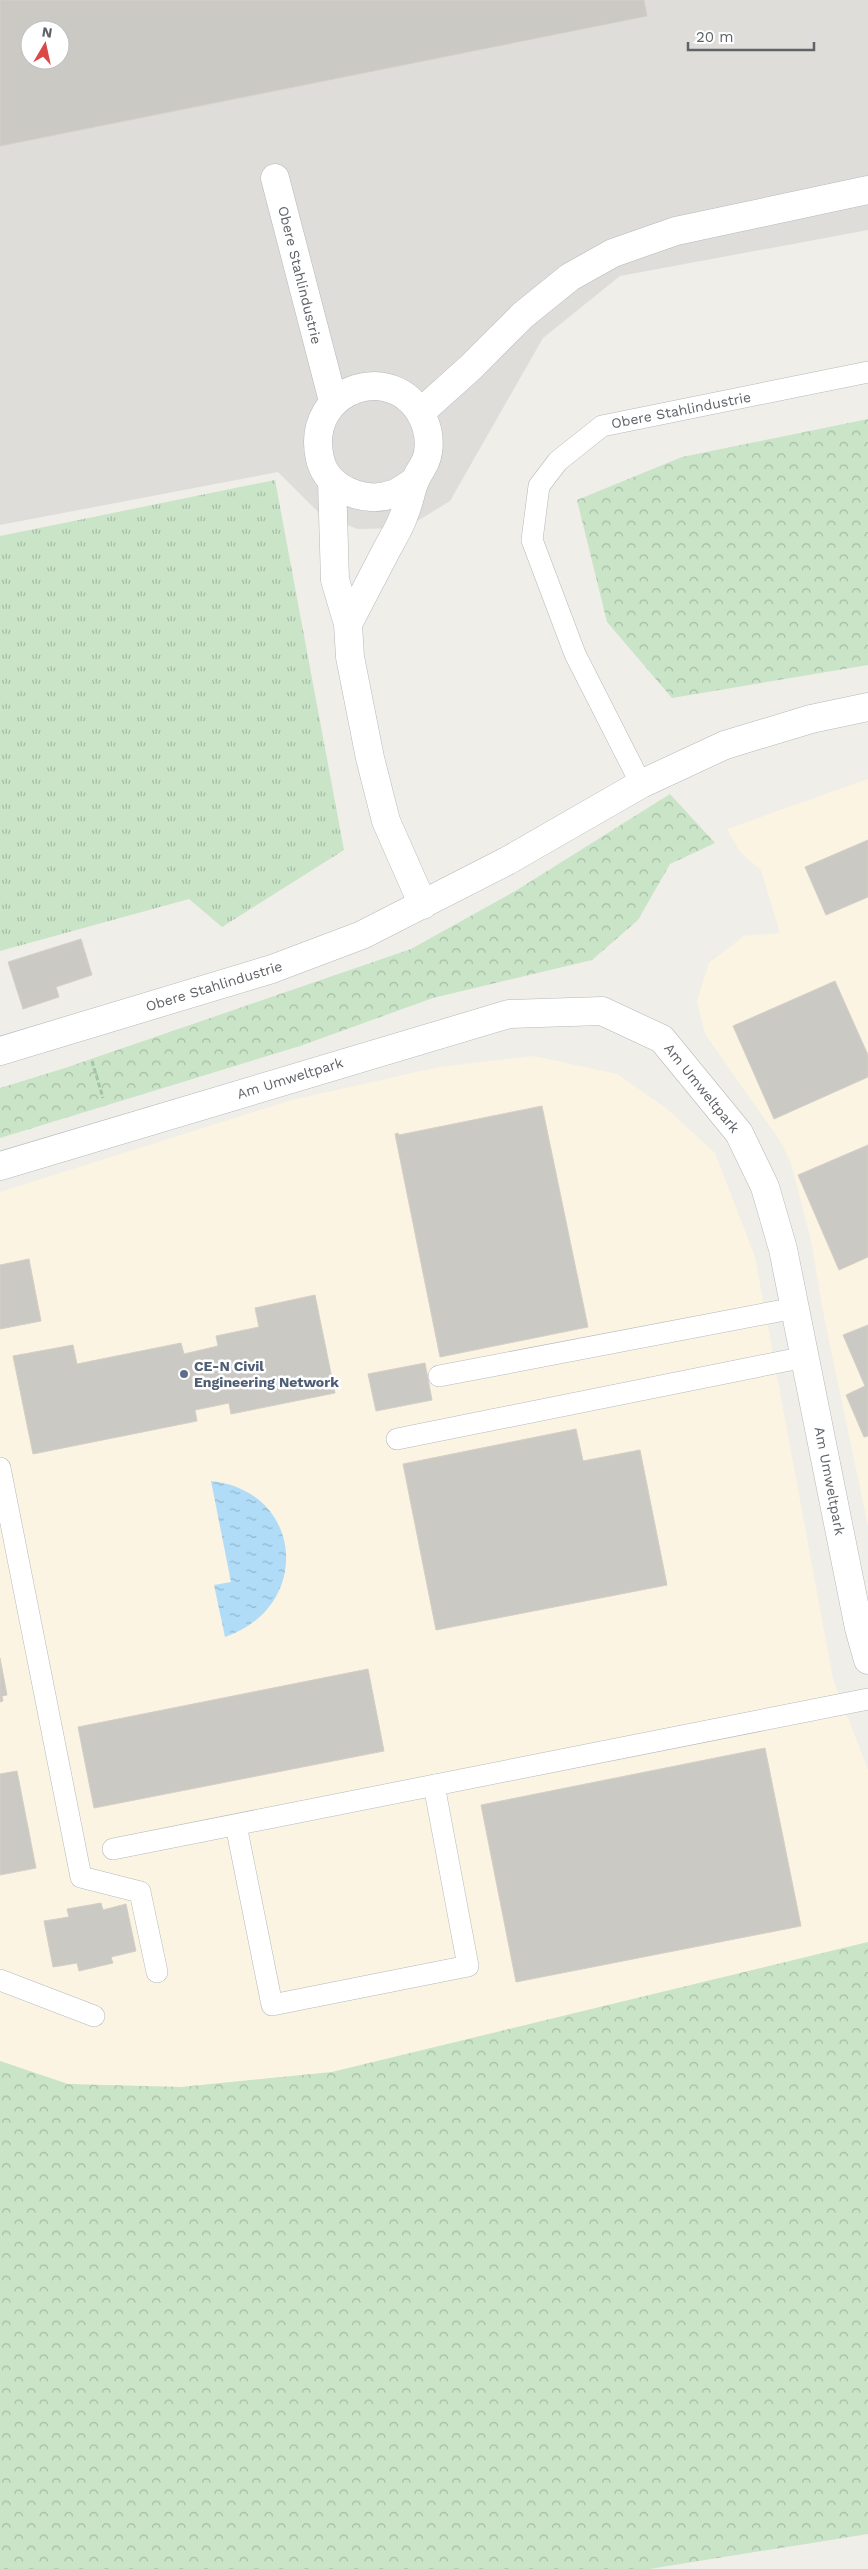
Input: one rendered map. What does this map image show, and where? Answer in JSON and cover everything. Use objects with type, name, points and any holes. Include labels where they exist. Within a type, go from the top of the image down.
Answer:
[{"type":"street","name":"Obere Stahlindustrie","points":[[274,178],[334,402]]},
{"type":"street","points":[[421,412],[471,367],[523,315],[570,277],[613,253],[676,231],[868,190]]},
{"type":"street","points":[[348,624],[404,516],[413,482],[426,461],[429,436],[421,412],[404,394],[380,385],[355,388],[334,402],[321,419],[316,441],[320,462],[332,481],[351,494],[372,498],[394,494],[413,482]]},
{"type":"street","points":[[332,481],[335,580],[348,624],[350,657],[370,758],[386,821],[423,905]]},
{"type":"street","name":"Obere Stahlindustrie","points":[[0,1051],[272,969],[362,935],[507,861],[641,784],[725,745],[811,719],[868,707]]},
{"type":"street","name":"Am Umweltpark","points":[[0,1166],[509,1014],[602,1011],[662,1039],[739,1133],[765,1187],[783,1249],[859,1628],[868,1660]]},
{"type":"lane","name":"Obere Stahlindustrie","points":[[641,784],[575,654],[532,540],[539,486],[558,461],[602,426],[868,372]]},
{"type":"lane","points":[[438,1376],[795,1308]]},
{"type":"lane","points":[[397,1439],[805,1357]]},
{"type":"lane","points":[[1,1482],[81,1877],[140,1892],[157,1972]]},
{"type":"lane","points":[[113,1849],[868,1698]]},
{"type":"lane","points":[[236,1825],[272,2005],[468,1966],[434,1785]]},
{"type":"lane","points":[[0,1980],[94,2016]]},
{"type":"path","points":[[82,1027],[113,1131]]},
{"type":"shaded area","points":[[0,0],[868,0],[868,230],[620,276],[543,338],[450,501],[406,528],[358,529],[322,516],[278,472],[0,525]]},
{"type":"shaded area","points":[[868,779],[868,1526],[824,1317],[811,1240],[791,1163],[780,1141],[705,1034],[697,1001],[709,963],[744,936],[780,933],[761,870],[741,853],[727,829]]},
{"type":"shaded area","points":[[534,1056],[617,1074],[666,1108],[715,1153],[755,1257],[833,1679],[868,1770],[868,1942],[332,2072],[181,2087],[68,2084],[0,2061],[0,1192],[292,1100],[439,1067]]},
{"type":"green space","points":[[868,419],[868,665],[672,698],[607,622],[577,500],[682,457]]},
{"type":"green space","points":[[275,480],[344,850],[222,927],[189,899],[0,951],[0,536]]},
{"type":"green space","points":[[670,794],[715,843],[670,864],[638,920],[592,960],[433,998],[300,1046],[0,1138],[0,1088],[65,1068],[411,949],[517,890]]},
{"type":"green space","points":[[868,1942],[868,2534],[649,2569],[0,2569],[0,2061],[68,2084],[181,2087],[332,2072]]},
{"type":"water","points":[[211,1481],[242,1489],[265,1505],[280,1527],[286,1552],[284,1577],[273,1601],[253,1622],[225,1637],[214,1585],[231,1582]]},
{"type":"building","points":[[0,0],[644,0],[647,16],[0,146]]},
{"type":"building","points":[[868,840],[868,897],[826,915],[805,867]]},
{"type":"building","points":[[81,939],[92,975],[56,987],[59,997],[23,1009],[8,962]]},
{"type":"building","points":[[835,981],[868,1055],[868,1077],[774,1119],[733,1026]]},
{"type":"building","points":[[542,1106],[588,1327],[440,1357],[395,1134],[398,1133],[399,1135]]},
{"type":"building","points":[[868,1145],[868,1257],[839,1270],[798,1175]]},
{"type":"building","points":[[29,1259],[41,1321],[0,1329],[0,1265]]},
{"type":"building","points":[[315,1295],[335,1393],[231,1414],[229,1403],[195,1410],[197,1421],[33,1454],[13,1356],[73,1345],[77,1364],[181,1343],[184,1354],[218,1346],[216,1336],[259,1327],[255,1308]]},
{"type":"building","points":[[868,1325],[868,1436],[864,1437],[846,1395],[865,1386],[843,1335]]},
{"type":"building","points":[[425,1363],[432,1400],[376,1411],[368,1374]]},
{"type":"building","points":[[576,1429],[583,1461],[640,1450],[667,1585],[436,1630],[403,1464]]},
{"type":"building","points":[[0,1658],[7,1695],[2,1696],[3,1701],[0,1702]]},
{"type":"building","points":[[368,1669],[384,1751],[94,1808],[78,1727]]},
{"type":"building","points":[[765,1748],[801,1926],[516,1982],[481,1805]]},
{"type":"building","points":[[17,1771],[36,1868],[0,1875],[0,1774]]},
{"type":"building","points":[[101,1903],[103,1910],[126,1904],[136,1951],[111,1957],[113,1963],[79,1971],[77,1963],[53,1967],[44,1921],[69,1917],[67,1909]]},
{"type":"place","name":"CE-N Civil Engineering Network","points":[[184,1374]]}]
